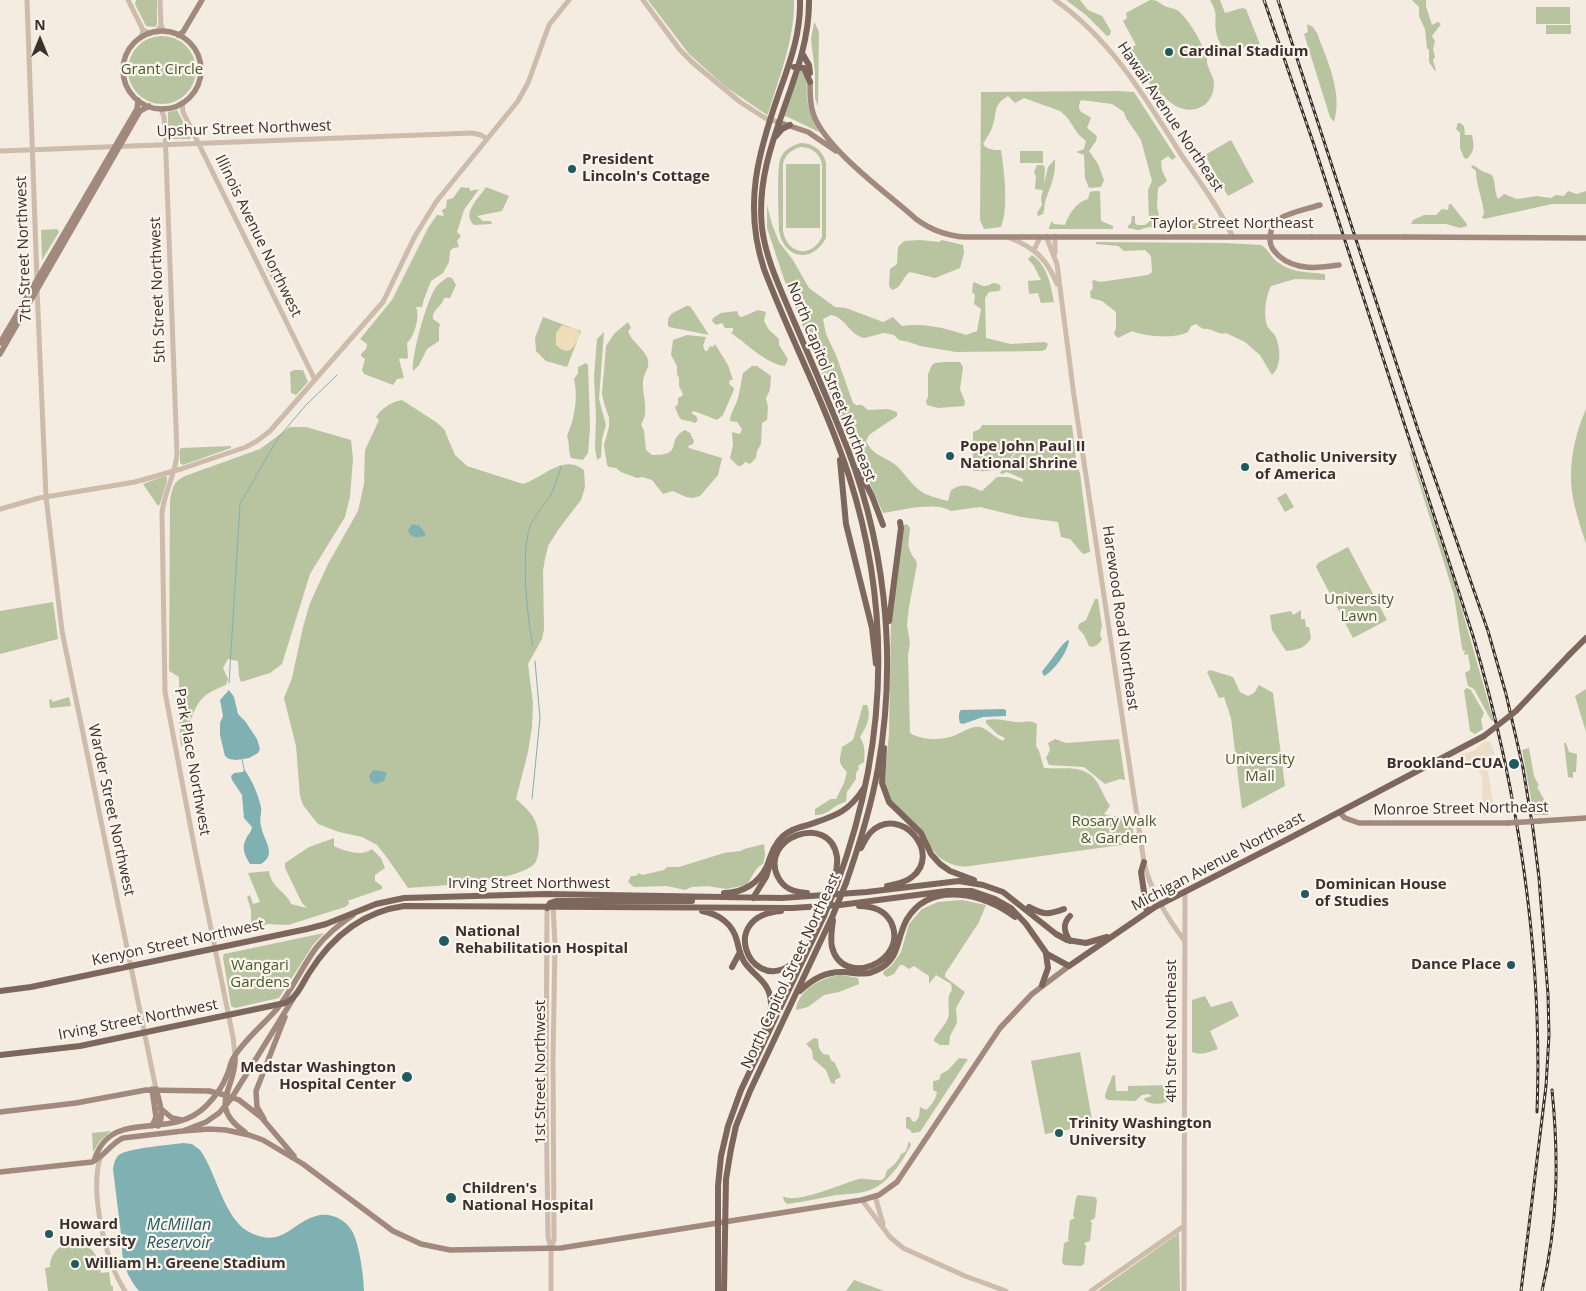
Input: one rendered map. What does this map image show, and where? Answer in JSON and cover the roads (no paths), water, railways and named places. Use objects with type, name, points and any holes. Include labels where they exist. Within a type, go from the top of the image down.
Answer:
[{"type":"main road","points":[[181,33],[202,0]]},
{"type":"main road","points":[[718,1291],[718,1179],[724,1141],[733,1111],[748,1075],[818,931],[856,825],[874,740],[879,682],[878,625],[872,568],[858,508],[839,449],[769,283],[757,246],[753,209],[755,179],[770,120],[788,68],[798,31],[800,0]]},
{"type":"main road","name":"North Capitol Street Northeast","points":[[724,1291],[727,1172],[730,1149],[738,1119],[833,915],[854,860],[872,795],[883,732],[887,686],[887,639],[882,584],[873,532],[850,456],[772,268],[767,254],[762,224],[762,194],[765,171],[778,122],[802,53],[808,26],[809,0]]},
{"type":"main road","points":[[164,31],[181,33],[197,53],[200,64],[201,73],[194,91],[182,103],[170,108],[149,106],[138,100],[127,87],[124,66],[130,49],[141,38],[154,33],[164,31]]},
{"type":"main road","points":[[802,53],[808,65],[810,102],[815,118],[825,135],[840,153]]},
{"type":"main road","points":[[788,68],[797,66],[805,69],[810,82]]},
{"type":"main road","points":[[778,97],[778,122],[812,134],[840,153]]},
{"type":"main road","points":[[0,354],[118,146],[136,109],[138,100]]},
{"type":"main road","points":[[0,342],[140,111],[149,106]]},
{"type":"main road","points":[[774,139],[782,129],[790,125]]},
{"type":"main road","name":"Taylor Street Northeast","points":[[840,153],[919,221],[939,232],[960,236],[1586,238]]},
{"type":"main road","points":[[1320,205],[1279,219],[1274,224],[1270,237],[1273,250],[1292,264],[1308,267],[1339,266]]},
{"type":"main road","points":[[839,449],[846,524],[872,628],[879,682]]},
{"type":"main road","points":[[850,456],[872,496],[883,525]]},
{"type":"main road","points":[[887,639],[900,522]]},
{"type":"main road","name":"Michigan Avenue Northeast","points":[[303,1164],[390,1228],[421,1244],[461,1250],[551,1249],[593,1244],[862,1200],[875,1196],[888,1190],[898,1180],[995,1035],[1018,1007],[1042,985],[1147,912],[1484,736],[1516,711],[1586,638]]},
{"type":"main road","points":[[883,732],[882,783],[889,802],[921,833],[931,854],[940,864],[950,871],[1003,892],[1059,936],[1070,941],[1086,943],[1114,935]]},
{"type":"main road","points":[[668,896],[683,893],[729,893],[745,889],[760,877],[780,838],[792,830],[846,810],[855,802],[866,784]]},
{"type":"main road","name":"Monroe Street Northeast","points":[[1339,812],[1345,818],[1359,823],[1508,823],[1586,818]]},
{"type":"main road","points":[[854,860],[870,833],[884,824],[899,824],[907,828],[914,834],[920,844],[922,860],[914,875],[902,882],[867,892]]},
{"type":"main road","points":[[835,884],[836,856],[833,847],[826,839],[818,834],[802,833],[792,837],[782,845],[775,862],[776,874],[787,888],[796,892],[829,896],[953,881],[973,882],[989,886]]},
{"type":"main road","points":[[552,903],[735,901],[750,898],[768,874],[775,846]]},
{"type":"main road","points":[[1144,862],[1141,872],[1147,912]]},
{"type":"main road","points":[[840,905],[941,891],[967,891],[983,894],[1003,903],[1016,912],[1030,928],[1046,953],[1053,959],[1069,966]]},
{"type":"main road","points":[[795,996],[810,982],[824,974],[839,972],[867,974],[884,966],[896,951],[910,914],[922,904],[936,897],[957,895],[981,898],[1003,908],[1030,928]]},
{"type":"main road","name":"Irving Street Northwest","points":[[0,1055],[75,1047],[280,1005],[294,997],[319,957],[331,942],[350,927],[380,912],[409,906],[552,903],[668,896],[750,898],[829,896]]},
{"type":"main road","name":"Irving Street Northwest","points":[[280,1005],[320,943],[337,926],[359,910],[382,902],[404,898],[689,908],[840,905]]},
{"type":"main road","points":[[1016,901],[1044,914],[1053,914],[1064,909]]},
{"type":"main road","points":[[833,915],[832,947],[842,963],[853,968],[867,968],[877,964],[889,953],[893,945],[894,933],[890,921],[884,913],[870,906],[840,905]]},
{"type":"main road","points":[[816,906],[805,910],[774,912],[758,918],[747,929],[745,947],[750,959],[759,967],[779,970],[794,962],[818,931]]},
{"type":"main road","points":[[689,908],[714,913],[724,919],[734,933],[740,952],[748,966],[764,983],[769,992],[771,1006],[768,1020],[748,1075]]},
{"type":"main road","name":"Kenyon Street Northwest","points":[[0,991],[31,987],[130,967],[314,927],[359,910]]},
{"type":"main road","points":[[1070,916],[1066,920],[1064,927],[1070,941]]},
{"type":"main road","points":[[740,952],[732,967],[748,966]]},
{"type":"main road","points":[[1042,985],[1049,966],[1046,953]]},
{"type":"main road","points":[[183,1131],[209,1120],[226,1107],[294,997]]},
{"type":"main road","points":[[99,1158],[101,1145],[113,1134],[124,1129],[171,1124],[186,1120],[200,1112],[214,1098],[225,1080],[235,1055],[280,1005]]},
{"type":"main road","points":[[286,1010],[256,1091],[257,1107],[288,1149],[303,1164]]},
{"type":"main road","points":[[235,1055],[234,1068],[226,1093],[226,1107],[233,1122],[248,1135]]},
{"type":"main road","points":[[0,1112],[70,1104],[154,1089],[209,1091],[225,1094],[239,1100],[264,1119]]},
{"type":"main road","name":"Warder Street Northwest","points":[[154,1089],[160,1107],[161,1119],[155,1126]]},
{"type":"main road","name":"Warder Street Northwest","points":[[154,1089],[155,1126]]},
{"type":"main road","points":[[160,1107],[172,1118],[186,1120]]},
{"type":"main road","points":[[99,1158],[105,1145],[115,1136],[126,1132],[152,1129],[155,1126]]},
{"type":"main road","points":[[0,1172],[99,1158],[114,1143],[126,1137],[183,1131],[220,1130],[248,1135],[269,1143],[303,1164]]},
{"type":"street","name":"7th Street Northwest","points":[[27,0],[46,497]]},
{"type":"street","points":[[128,0],[143,30],[141,38]]},
{"type":"street","points":[[160,0],[161,25],[164,31]]},
{"type":"street","points":[[0,509],[46,497],[135,482],[174,471],[246,447],[274,428],[383,302],[415,236],[430,210],[520,99],[528,83],[548,25],[569,0]]},
{"type":"street","points":[[643,0],[689,59],[723,89],[770,120],[778,122]]},
{"type":"street","name":"Hawaii Avenue Northeast","points":[[1055,0],[1092,31],[1125,69],[1219,212],[1233,237]]},
{"type":"street","points":[[143,30],[154,33],[161,25]]},
{"type":"street","name":"Illinois Avenue Northwest","points":[[182,103],[183,112],[198,144],[315,380]]},
{"type":"street","name":"5th Street Northwest","points":[[161,108],[164,117],[177,453],[174,471]]},
{"type":"street","name":"Upshur Street Northwest","points":[[0,151],[472,133],[487,139]]},
{"type":"street","points":[[1055,236],[1056,258]]},
{"type":"street","name":"Harewood Road Northeast","points":[[1007,237],[1024,243],[1034,250],[1048,264],[1060,290]]},
{"type":"street","points":[[1034,250],[1043,237]]},
{"type":"street","name":"Harewood Road Northeast","points":[[1043,237],[1056,258],[1144,862],[1149,881],[1184,940]]},
{"type":"street","name":"Park Place Northwest","points":[[174,471],[164,498],[162,513],[165,692],[235,1055]]},
{"type":"street","name":"Warder Street Northwest","points":[[46,497],[64,644],[154,1089]]},
{"type":"street","name":"4th Street Northeast","points":[[1184,1291],[1185,891]]},
{"type":"street","name":"1st Street Northwest","points":[[551,1291],[551,1249],[548,1237],[546,1091],[552,903]]},
{"type":"street","points":[[99,1158],[94,1175],[97,1184],[103,1232],[107,1252],[115,1273],[125,1291]]},
{"type":"street","points":[[875,1196],[884,1227]]},
{"type":"street","points":[[862,1200],[895,1242],[908,1251],[985,1285],[1006,1291]]},
{"type":"street","points":[[1091,1291],[1184,1226]]},
{"type":"water","points":[[412,524],[420,526],[426,535],[418,537],[411,535],[408,530]]},
{"type":"water","points":[[1068,640],[1068,646],[1060,661],[1044,676],[1043,670]]},
{"type":"water","points":[[229,690],[234,697],[238,714],[257,739],[260,749],[258,753],[249,758],[236,760],[225,756],[220,735],[220,723],[223,716],[220,700]]},
{"type":"water","points":[[961,710],[1006,710],[1006,716],[983,717],[963,724],[960,723],[959,714]]},
{"type":"water","points":[[244,769],[252,782],[260,802],[260,824],[269,851],[266,860],[261,864],[250,864],[244,852],[245,842],[252,827],[244,818],[242,795],[231,776],[234,773],[243,772]]},
{"type":"water","points":[[373,770],[387,772],[384,781],[376,784],[371,782],[369,776]]},
{"type":"water","name":"McMillan Reservoir","points":[[183,1143],[192,1144],[200,1150],[227,1208],[242,1227],[251,1233],[271,1238],[279,1236],[307,1219],[321,1215],[332,1216],[345,1223],[355,1236],[357,1243],[364,1291],[139,1291],[131,1280],[124,1262],[113,1169],[114,1163],[119,1155],[131,1150]]},
{"type":"waterway","points":[[229,683],[240,504],[278,438],[306,405],[337,375]]},
{"type":"waterway","points":[[533,646],[525,566],[528,536],[533,520],[552,493],[561,467]]},
{"type":"waterway","points":[[532,799],[540,718],[535,661]]},
{"type":"waterway","points":[[242,759],[244,769]]},
{"type":"railway","points":[[1264,0],[1314,145],[1473,636],[1489,694],[1515,812],[1531,932],[1536,992],[1537,1112]]},
{"type":"railway","points":[[1278,0],[1418,430],[1488,631],[1506,694],[1523,768],[1539,878],[1548,995],[1549,1035],[1546,1086],[1521,1291]]},
{"type":"railway","points":[[1542,1291],[1551,1241],[1556,1191],[1556,1141],[1552,1090]]},
{"type":"place","name":"Cardinal Stadium","points":[[1169,52]]},
{"type":"place","name":"President Lincoln's Cottage","points":[[572,169]]},
{"type":"place","name":"Pope John Paul II National Shrine","points":[[950,456]]},
{"type":"place","name":"Catholic University of America","points":[[1245,467]]},
{"type":"place","name":"Brookland–CUA","points":[[1514,764]]},
{"type":"place","name":"Dominican House of Studies","points":[[1305,894]]},
{"type":"place","name":"National Rehabilitation Hospital","points":[[444,941]]},
{"type":"place","name":"Dance Place","points":[[1511,965]]},
{"type":"place","name":"Medstar Washington Hospital Center","points":[[407,1077]]},
{"type":"place","name":"Trinity Washington University","points":[[1059,1133]]},
{"type":"place","name":"Children's National Hospital","points":[[451,1198]]},
{"type":"place","name":"Howard University","points":[[49,1234]]},
{"type":"place","name":"William H. Greene Stadium","points":[[75,1264]]},
{"type":"park label","name":"Grant Circle","points":[[162,70]]},
{"type":"park label","name":"University Lawn","points":[[1359,608]]},
{"type":"park label","name":"University Mall","points":[[1260,768]]},
{"type":"park label","name":"Rosary Walk & Garden","points":[[1114,830]]},
{"type":"park label","name":"Wangari Gardens","points":[[260,974]]}]
